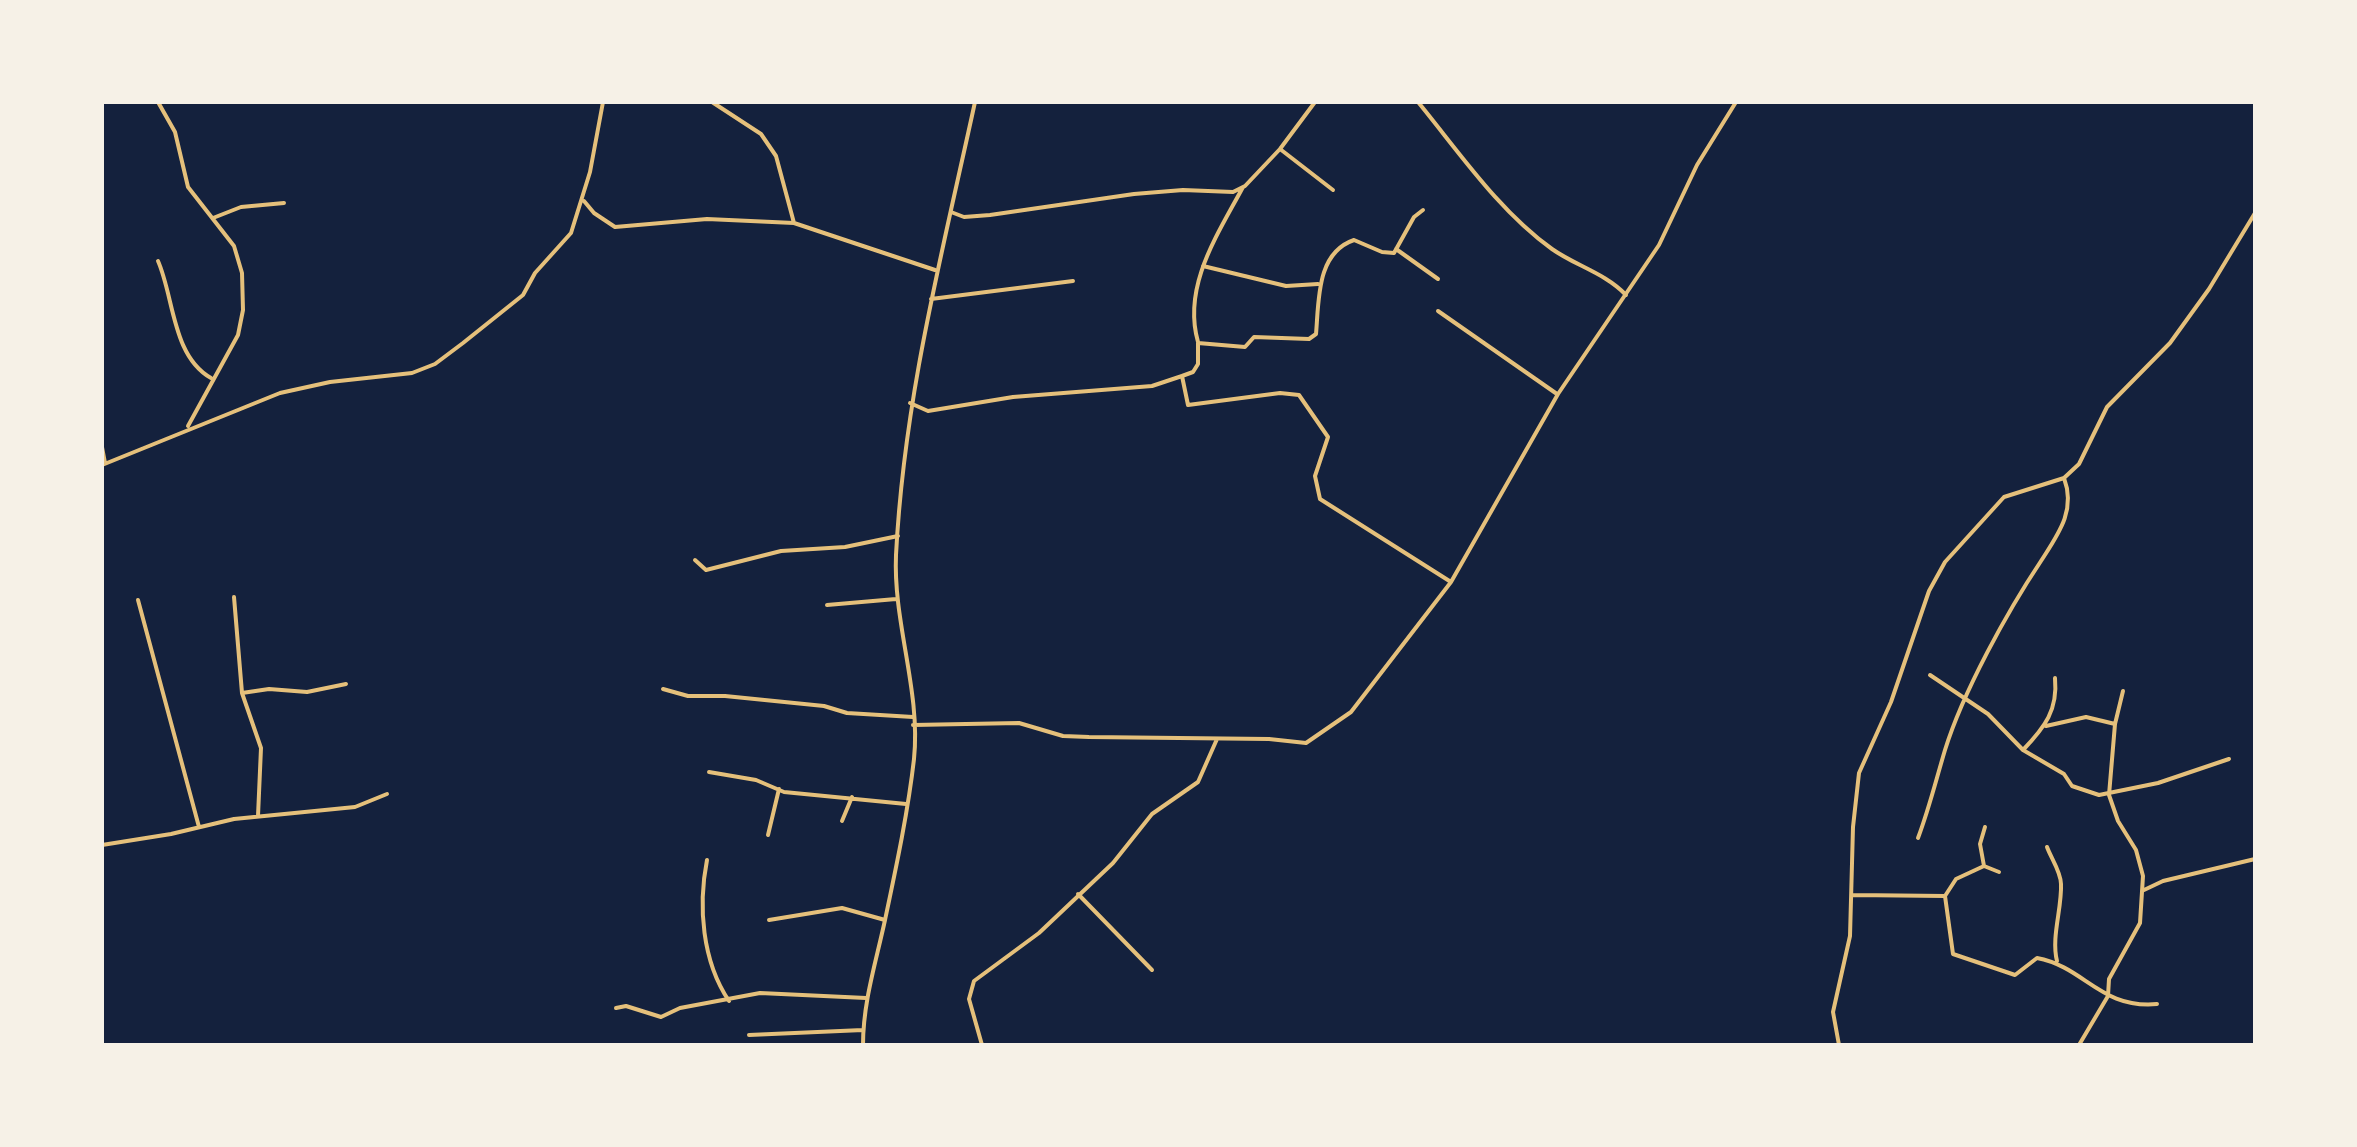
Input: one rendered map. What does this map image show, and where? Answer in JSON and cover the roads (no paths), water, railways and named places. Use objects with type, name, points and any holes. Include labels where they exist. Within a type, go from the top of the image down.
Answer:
[{"type":"street","points":[[158,102],[175,132],[188,187],[234,246],[242,273],[243,310],[238,335],[211,378],[187,428]]},
{"type":"street","points":[[102,447],[103,464],[280,393],[330,382],[412,373],[435,364],[523,295],[535,273],[571,233],[583,200],[603,102]]},
{"type":"street","points":[[712,102],[761,134],[781,169],[794,223]]},
{"type":"street","points":[[863,1045],[866,998],[885,920],[914,758],[913,717],[896,599],[898,536],[910,403],[935,270],[975,102]]},
{"type":"street","points":[[910,403],[928,411],[1013,397],[1152,386],[1193,372],[1198,364],[1198,343],[1192,317],[1203,266],[1214,236],[1245,186],[1280,149],[1315,102]]},
{"type":"street","points":[[1418,102],[1498,198],[1552,250],[1589,268],[1626,295]]},
{"type":"street","points":[[913,725],[1019,723],[1063,736],[1269,739],[1296,744],[1319,736],[1351,712],[1451,582],[1558,394],[1659,245],[1697,165],[1736,102]]},
{"type":"street","points":[[1280,149],[1333,190]]},
{"type":"street","points":[[951,212],[964,217],[990,215],[1147,193],[1183,190],[1233,192],[1245,186]]},
{"type":"street","points":[[583,200],[594,213],[615,227],[707,219],[794,223],[935,270]]},
{"type":"street","points":[[213,218],[241,207],[284,203]]},
{"type":"street","points":[[1396,249],[1414,217],[1423,210]]},
{"type":"street","points":[[1839,1045],[1833,1012],[1850,936],[1853,827],[1859,773],[1891,702],[1929,591],[1945,562],[2004,497],[2064,478],[2079,464],[2107,407],[2170,343],[2209,289],[2255,213]]},
{"type":"street","points":[[1198,343],[1234,348],[1245,347],[1254,337],[1309,339],[1316,334],[1319,284],[1343,244],[1354,240],[1382,252],[1396,249],[1438,279]]},
{"type":"street","points":[[158,261],[182,341],[198,368],[211,378]]},
{"type":"street","points":[[1203,266],[1286,286],[1319,284]]},
{"type":"street","points":[[931,299],[1073,281]]},
{"type":"street","points":[[1438,311],[1558,394]]},
{"type":"street","points":[[1182,376],[1188,405],[1280,393],[1299,395],[1328,437],[1315,476],[1320,499],[1451,582]]},
{"type":"street","points":[[1918,838],[1933,798],[1945,750],[1965,699],[2018,595],[2059,533],[2071,497],[2064,478]]},
{"type":"street","points":[[695,560],[706,570],[781,551],[845,547],[898,536]]},
{"type":"street","points":[[234,597],[242,693],[261,748],[258,816]]},
{"type":"street","points":[[827,605],[896,599]]},
{"type":"street","points":[[138,600],[199,827]]},
{"type":"street","points":[[1930,675],[1988,714],[2023,750],[2064,774],[2072,786],[2109,795],[2229,759]]},
{"type":"street","points":[[2023,750],[2046,726],[2057,698],[2055,678]]},
{"type":"street","points":[[242,693],[269,689],[307,692],[346,684]]},
{"type":"street","points":[[663,689],[688,696],[725,696],[824,706],[847,713],[913,717]]},
{"type":"street","points":[[2079,1045],[2108,996],[2109,979],[2140,923],[2144,890],[2136,850],[2118,821],[2109,795],[2115,724],[2123,691]]},
{"type":"street","points":[[2046,726],[2086,717],[2115,724]]},
{"type":"street","points":[[982,1045],[969,999],[974,981],[1039,933],[1113,863],[1152,814],[1198,782],[1217,739]]},
{"type":"street","points":[[709,772],[756,780],[812,796],[906,804]]},
{"type":"street","points":[[768,835],[779,789]]},
{"type":"street","points":[[102,845],[258,816],[338,810],[387,794]]},
{"type":"street","points":[[842,821],[852,797]]},
{"type":"street","points":[[1984,866],[1980,844],[1985,827]]},
{"type":"street","points":[[2047,847],[2061,882],[2059,929],[2053,948],[2057,961]]},
{"type":"street","points":[[2144,890],[2163,881],[2255,859]]},
{"type":"street","points":[[707,860],[701,910],[710,958],[729,1001]]},
{"type":"street","points":[[1999,872],[1984,866],[1956,879],[1945,896],[1953,954],[2015,975],[2037,958],[2057,961],[2108,996],[2136,1006],[2157,1004]]},
{"type":"street","points":[[1078,894],[1152,970]]},
{"type":"street","points":[[1853,895],[1945,896]]},
{"type":"street","points":[[769,920],[842,908],[885,920]]},
{"type":"street","points":[[616,1008],[626,1006],[661,1017],[680,1008],[760,993],[866,998]]},
{"type":"street","points":[[749,1035],[863,1030]]}]
